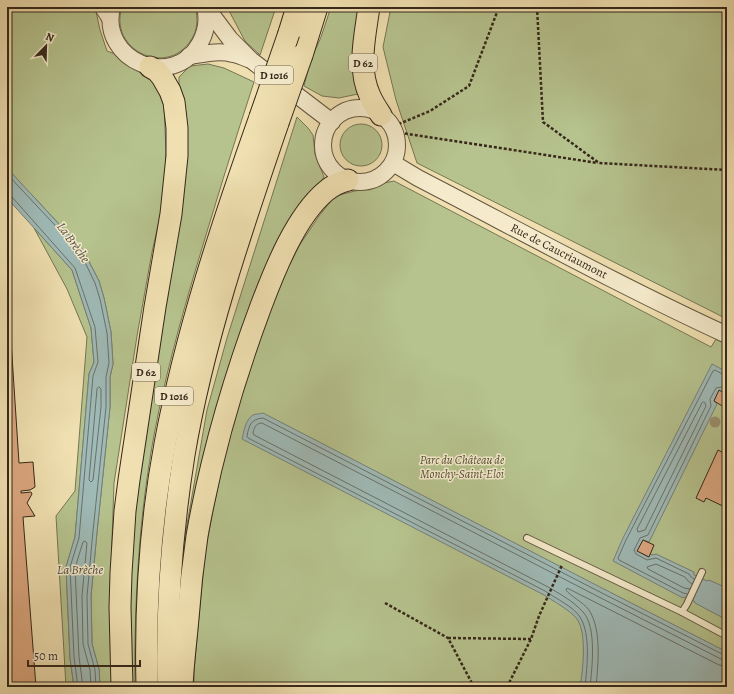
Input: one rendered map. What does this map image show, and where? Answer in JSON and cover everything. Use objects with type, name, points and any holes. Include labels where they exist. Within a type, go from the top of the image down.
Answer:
[{"type":"highway","name":"D 1016","points":[[168,687],[168,618],[173,545],[180,484],[191,420],[202,370],[252,199],[288,33],[297,7]]},
{"type":"highway","name":"D 1016","points":[[147,687],[147,618],[150,560],[156,505],[166,438],[182,362],[223,226],[269,120],[302,55],[317,7]]},
{"type":"highway","name":"D 62","points":[[369,7],[364,46],[364,76],[370,96],[389,124]]},
{"type":"highway","name":"D 62","points":[[122,687],[120,606],[123,543],[129,480],[155,307],[171,214],[177,156],[178,128],[174,102],[162,77],[150,66]]},
{"type":"highway","points":[[182,687],[197,538],[212,462],[234,381],[269,286],[293,234],[320,196],[335,185],[348,180]]},
{"type":"street","points":[[101,7],[111,14],[113,36],[121,49],[136,62],[160,67],[171,66],[180,62],[189,56],[199,45],[204,36],[207,21],[206,7]]},
{"type":"street","points":[[206,7],[230,39],[251,60],[332,122]]},
{"type":"street","points":[[189,56],[210,53],[226,53],[251,60]]},
{"type":"street","points":[[355,109],[366,109],[371,110],[389,124],[396,137],[397,147],[395,158],[387,171],[374,180],[358,182],[348,180],[334,171],[328,162],[324,152],[324,147],[325,136],[329,126],[336,118],[345,112],[355,109]]},
{"type":"street","name":"Rue de Caucriaumont","points":[[393,162],[418,178],[630,288],[727,335]]},
{"type":"lane","points":[[527,538],[682,612],[727,636]]},
{"type":"lane","points":[[682,612],[702,572]]},
{"type":"path","points":[[389,124],[430,111],[469,86],[499,7]]},
{"type":"path","points":[[537,7],[543,122],[599,163]]},
{"type":"path","points":[[389,124],[599,163],[727,170]]},
{"type":"path","points":[[507,687],[531,639],[539,616],[562,564]]},
{"type":"path","points":[[385,603],[448,638],[531,639]]},
{"type":"path","points":[[448,638],[474,687]]},
{"type":"green space","points":[[7,7],[95,7],[100,30],[107,51],[115,54],[156,84],[164,105],[166,152],[165,195],[152,252],[137,336],[114,483],[111,569],[112,687],[100,687],[99,669],[92,644],[91,596],[110,407],[110,377],[113,364],[111,332],[99,281],[83,250],[33,196],[26,202],[7,201]]},
{"type":"green space","points":[[122,7],[195,7],[197,20],[195,32],[191,40],[181,51],[168,57],[155,58],[142,54],[131,46],[124,36],[120,22]]},
{"type":"green space","points":[[227,7],[276,7],[260,55],[245,41]]},
{"type":"green space","points":[[331,7],[364,7],[358,94],[339,98],[322,96],[304,86],[310,62],[321,37]]},
{"type":"green space","points":[[391,7],[727,7],[727,319],[417,163],[396,100],[383,47]]},
{"type":"green space","points":[[208,64],[224,68],[254,82],[188,294],[155,430],[141,526],[135,622],[135,687],[129,687],[128,585],[179,77],[190,66]]},
{"type":"green space","points":[[297,117],[313,135],[315,154],[324,177],[285,233],[186,561],[181,559],[207,410],[227,338]]},
{"type":"green space","points":[[357,124],[365,124],[373,127],[379,133],[382,145],[379,157],[373,163],[365,166],[357,166],[349,163],[343,157],[340,149],[340,141],[343,133],[349,127]]},
{"type":"green space","name":"Parc du Château de Monchy-Saint-Eloi","points":[[394,181],[711,347],[716,339],[727,344],[727,687],[194,687],[194,671],[205,552],[214,505],[230,432],[273,297],[299,246],[319,216],[335,196]]},
{"type":"green space","points":[[34,228],[72,270],[91,328],[94,362],[89,374],[75,537],[66,567],[70,658],[74,687],[66,687],[56,516],[75,491],[87,337],[67,289]]},
{"type":"water","name":"La Brèche","points":[[7,168],[83,250],[99,281],[111,332],[113,364],[110,377],[110,407],[91,596],[92,644],[99,669],[100,687],[74,687],[70,658],[66,567],[75,537],[89,374],[94,362],[91,328],[72,270],[7,198]]},
{"type":"water","points":[[712,364],[727,372],[727,395],[719,391],[714,401],[717,404],[649,542],[643,540],[638,551],[648,557],[650,554],[656,554],[694,572],[694,575],[727,588],[727,620],[695,603],[694,601],[685,597],[683,598],[613,561],[623,538]]},
{"type":"water","points":[[263,413],[727,652],[727,687],[580,687],[583,662],[582,633],[577,619],[570,612],[544,595],[242,439],[245,426],[250,417]]},
{"type":"building","points":[[7,279],[19,463],[33,462],[35,487],[30,490],[21,491],[21,493],[31,492],[32,494],[27,503],[35,516],[23,517],[36,687],[7,687]]},
{"type":"building","points":[[719,390],[727,395],[727,402],[724,407],[714,401]]},
{"type":"building","points":[[718,450],[727,455],[727,474],[724,481],[727,483],[727,508],[706,498],[704,502],[696,498]]},
{"type":"building","points":[[643,540],[654,545],[649,557],[637,551]]}]
